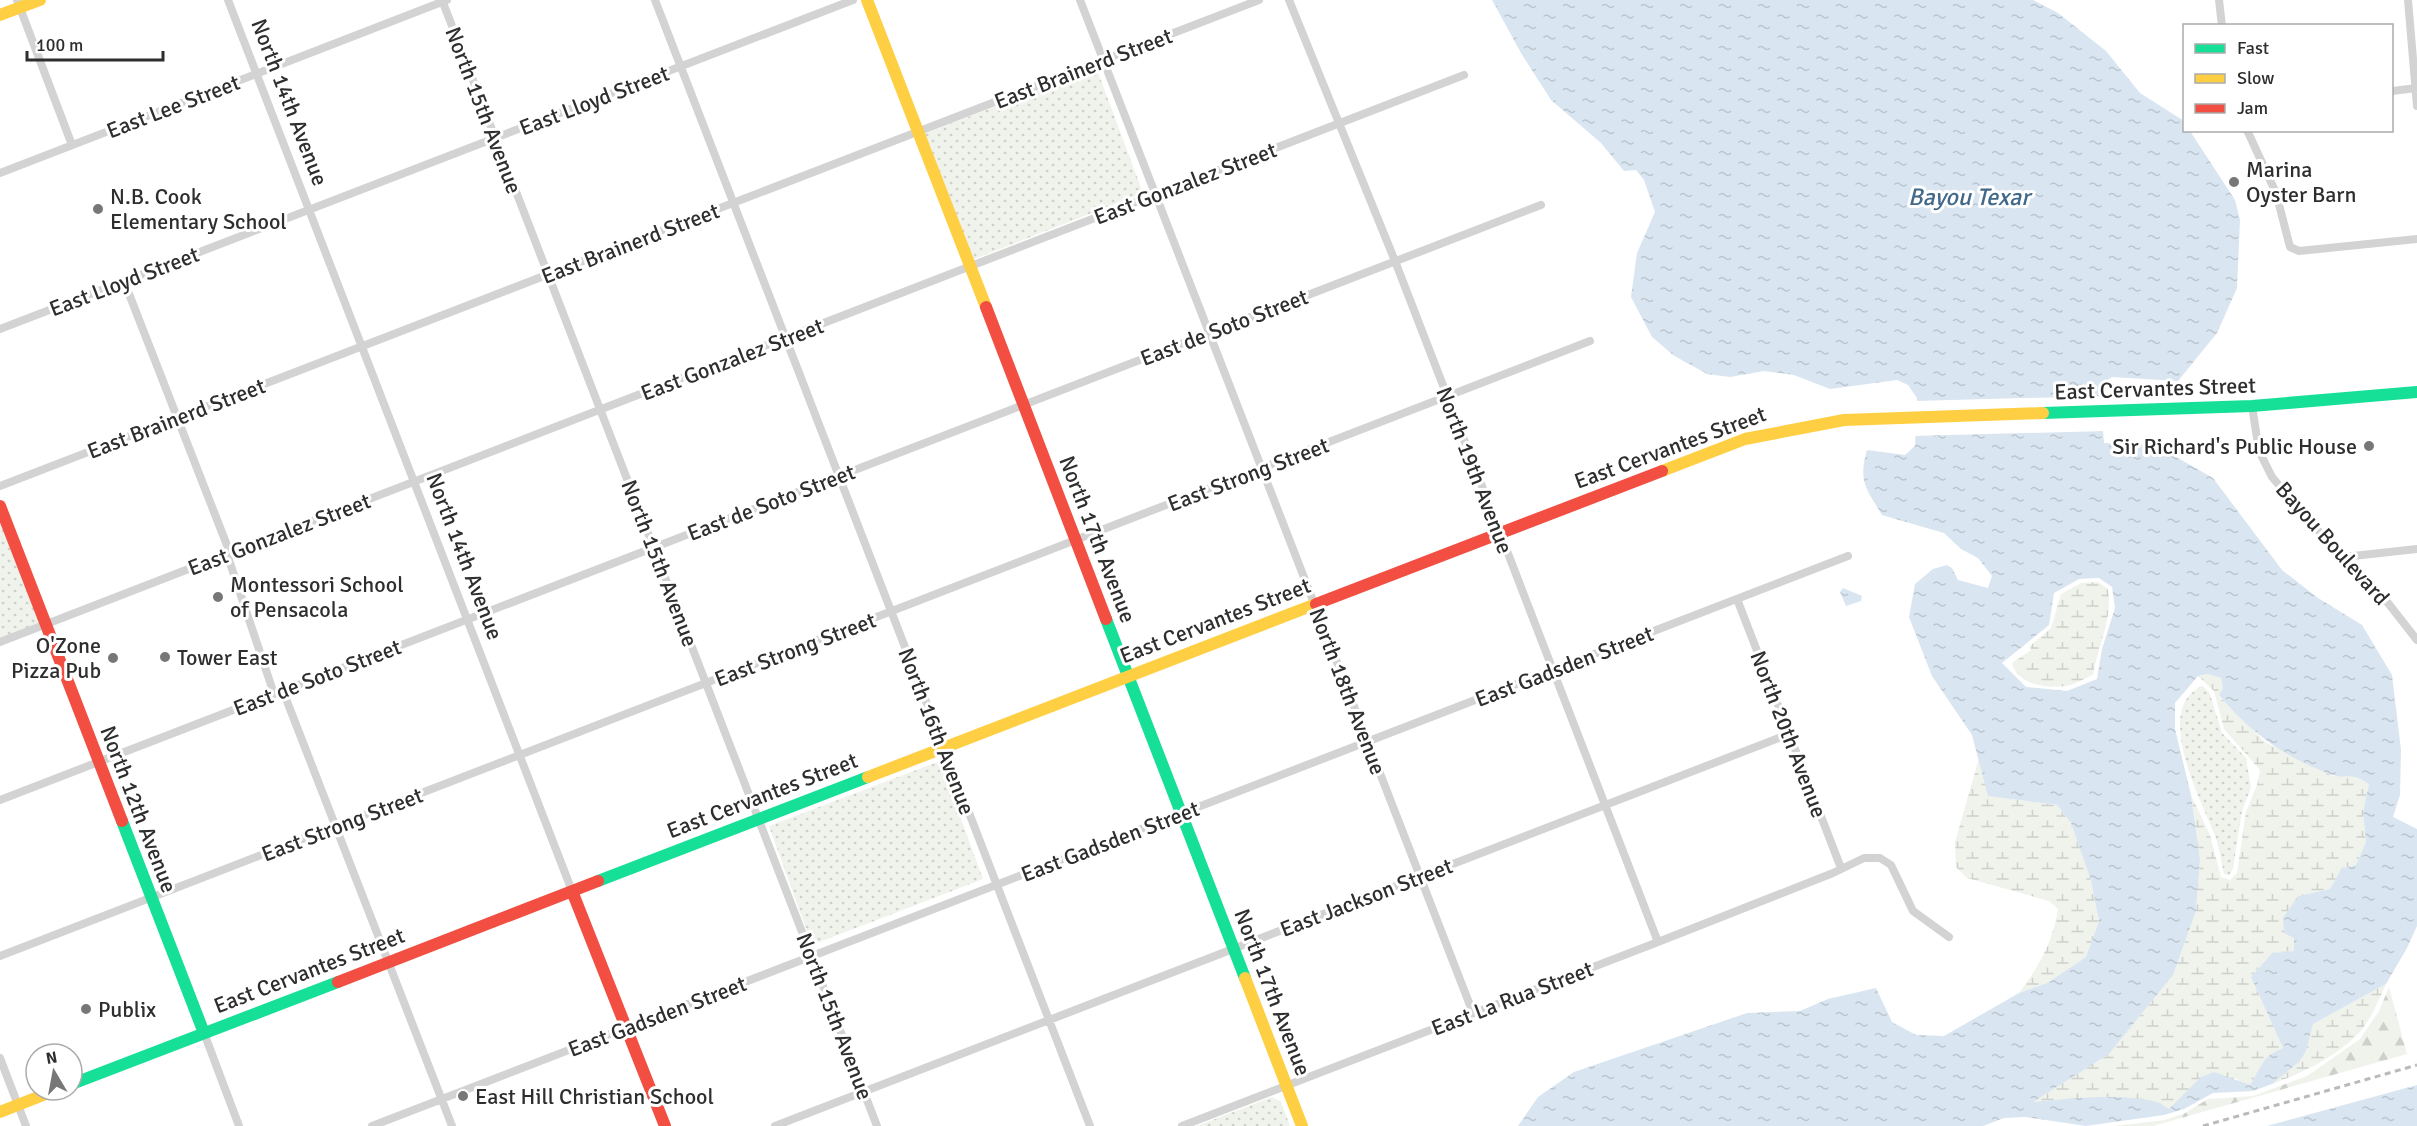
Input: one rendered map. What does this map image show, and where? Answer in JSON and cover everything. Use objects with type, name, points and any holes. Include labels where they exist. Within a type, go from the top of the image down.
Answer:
[{"type":"main road","points":[[0,15],[19,4],[40,0]]},
{"type":"main road","name":"North 17th Avenue","points":[[867,0],[1302,1126]]},
{"type":"main road","name":"East Cervantes Street","points":[[84,1079],[1498,532],[1745,439],[1814,424],[1896,418],[2252,406],[2417,393]]},
{"type":"main road","name":"North 12th Avenue","points":[[0,506],[204,1033]]},
{"type":"main road","name":"North 14th Avenue","points":[[572,891],[665,1126]]},
{"type":"main road","points":[[0,1112],[26,1102]]},
{"type":"street","name":"North 14th Avenue","points":[[228,0],[572,891]]},
{"type":"street","name":"North 16th Avenue","points":[[655,0],[1090,1126]]},
{"type":"street","name":"East Lloyd Street","points":[[0,329],[853,0]]},
{"type":"street","name":"North 18th Avenue","points":[[1080,0],[1473,1013]]},
{"type":"street","name":"East Brainerd Street","points":[[0,486],[1259,0]]},
{"type":"street","name":"North 19th Avenue","points":[[1289,0],[1395,261],[1658,942]]},
{"type":"street","points":[[2219,0],[2222,24]]},
{"type":"street","points":[[2408,0],[2417,106]]},
{"type":"street","name":"East Lee Street","points":[[0,173],[444,1]]},
{"type":"street","name":"North 15th Avenue","points":[[444,1],[877,1126]]},
{"type":"street","points":[[19,4],[72,145]]},
{"type":"street","name":"East Gonzalez Street","points":[[0,642],[1464,75]]},
{"type":"street","points":[[2393,91],[2416,88]]},
{"type":"street","points":[[2248,132],[2276,193],[2290,248],[2299,251],[2417,239]]},
{"type":"street","name":"East de Soto Street","points":[[0,800],[1541,205]]},
{"type":"street","points":[[124,281],[229,554],[274,694]]},
{"type":"street","name":"East Strong Street","points":[[0,956],[1590,341]]},
{"type":"street","name":"Bayou Boulevard","points":[[2252,406],[2259,451],[2272,477],[2291,501],[2388,603],[2417,640]]},
{"type":"street","points":[[2344,557],[2417,549]]},
{"type":"street","name":"East Gadsden Street","points":[[372,1126],[1848,556]]},
{"type":"street","name":"North 20th Avenue","points":[[1737,599],[1841,868]]},
{"type":"street","points":[[283,691],[452,1126]]},
{"type":"street","name":"East Jackson Street","points":[[775,1126],[1789,734]]},
{"type":"street","name":"East La Rua Street","points":[[1182,1126],[1658,942],[1864,858],[1873,857],[1886,861],[1895,871],[1913,911],[1949,937]]},
{"type":"street","name":"North 12th Avenue","points":[[204,1033],[239,1126]]},
{"type":"street","points":[[0,1058],[26,1126]]},
{"type":"green space","points":[[1096,67],[1143,193],[972,260],[924,134]]},
{"type":"green space","points":[[0,506],[46,624],[0,642]]},
{"type":"green space","points":[[2098,582],[2108,589],[2109,600],[2093,675],[2073,684],[2059,687],[2034,684],[2020,676],[2012,663],[2031,650],[2030,646],[2051,628],[2061,594],[2081,583]]},
{"type":"green space","points":[[2207,674],[2221,678],[2223,688],[2219,696],[2265,742],[2333,776],[2355,775],[2369,784],[2363,811],[2366,842],[2356,865],[2341,869],[2330,889],[2298,896],[2294,951],[2272,953],[2251,977],[2283,1048],[2266,1059],[2250,1086],[2244,1086],[2236,1078],[2169,1109],[2146,1100],[2062,1099],[2031,1102],[2109,1054],[2173,975],[2196,911],[2200,859],[2191,795],[2210,835],[2221,877],[2230,880],[2237,873],[2246,812],[2257,785],[2260,770],[2224,729],[2214,691],[2198,676]]},
{"type":"green space","points":[[2203,686],[2210,694],[2222,733],[2246,758],[2251,788],[2242,811],[2233,869],[2229,875],[2224,874],[2216,838],[2191,777],[2180,732],[2181,713],[2188,697]]},
{"type":"green space","points":[[1979,758],[1989,796],[2057,805],[2071,823],[2091,881],[2099,921],[2086,957],[2047,983],[2019,993],[2044,953],[2053,932],[2058,909],[2049,901],[1967,878],[1956,867],[1955,842]]},
{"type":"green space","points":[[940,761],[983,879],[812,945],[769,826]]},
{"type":"green space","points":[[2386,984],[2365,1025],[2347,1044],[2316,1064],[2272,1084],[2299,1059],[2313,1024]]},
{"type":"green space","points":[[2389,987],[2407,1054],[2153,1126],[2114,1126],[2165,1120],[2185,1113],[2208,1099],[2253,1096],[2307,1076],[2360,1039],[2379,1011]]},
{"type":"green space","points":[[1272,1097],[1281,1102],[1290,1126],[1197,1126]]},
{"type":"water","name":"Bayou Texar","points":[[1492,0],[2033,0],[2058,13],[2106,51],[2140,93],[2183,120],[2183,132],[2191,132],[2235,200],[2240,220],[2237,288],[2217,333],[2178,381],[2112,377],[2103,383],[2100,398],[2104,443],[2146,445],[2169,453],[2213,478],[2282,570],[2318,598],[2362,625],[2392,675],[2401,750],[2400,795],[2393,817],[2417,829],[2417,926],[2407,948],[2386,984],[2313,1024],[2306,1051],[2299,1062],[2272,1084],[2253,1091],[2213,1093],[2184,1109],[2164,1115],[2086,1126],[2025,1117],[2004,1118],[1983,1126],[1518,1126],[1538,1097],[1574,1072],[1747,1013],[1800,1011],[1828,999],[1876,988],[1892,1022],[1916,1035],[1944,1036],[2019,993],[2047,983],[2086,957],[2099,921],[2091,881],[2071,823],[2057,805],[1988,796],[1972,735],[1932,676],[1909,617],[1915,584],[1933,569],[1947,565],[1952,568],[1958,580],[1988,588],[1992,576],[1978,558],[1961,549],[1944,533],[1882,515],[1865,484],[1863,470],[1867,450],[1905,455],[1915,446],[1917,398],[1908,385],[1897,380],[1830,389],[1794,375],[1764,371],[1730,377],[1707,374],[1673,355],[1652,337],[1631,297],[1637,253],[1655,212],[1644,180],[1636,170],[1624,171],[1601,143],[1551,100],[1521,53]],"holes":[[[2099,578],[2112,587],[2115,608],[2102,649],[2097,679],[2067,691],[2026,687],[2002,663],[2049,625],[2054,593],[2079,579]],[[2207,674],[2221,678],[2223,688],[2219,695],[2243,721],[2269,742],[2313,767],[2336,776],[2356,778],[2369,784],[2363,811],[2366,842],[2356,865],[2341,869],[2330,889],[2298,896],[2283,918],[2284,933],[2294,938],[2294,951],[2272,953],[2251,977],[2283,1048],[2275,1051],[2262,1063],[2250,1085],[2214,1072],[2201,1077],[2169,1109],[2160,1103],[2144,1099],[2112,1097],[2033,1102],[2109,1054],[2173,975],[2196,911],[2200,859],[2191,795],[2175,729],[2175,703],[2198,676]]]},
{"type":"water","points":[[1843,588],[1862,596],[1861,601],[1846,606],[1840,592]]},
{"type":"water","points":[[2417,1085],[2417,1126],[2267,1126]]},
{"type":"pier","points":[[2103,396],[2106,431],[1912,436],[1914,401]]},
{"type":"railway","points":[[2203,1126],[2417,1065]]},
{"type":"traffic: fast","points":[[2043,413],[2252,406],[2417,392]]},
{"type":"traffic: fast","points":[[1106,619],[1245,978]]},
{"type":"traffic: fast","points":[[598,881],[868,777]]},
{"type":"traffic: fast","points":[[122,821],[204,1033]]},
{"type":"traffic: fast","points":[[84,1079],[338,982]]},
{"type":"traffic: slow","points":[[0,15],[40,0]]},
{"type":"traffic: slow","points":[[867,0],[986,307]]},
{"type":"traffic: slow","points":[[1662,471],[1745,439],[1844,420],[2043,413]]},
{"type":"traffic: slow","points":[[868,777],[1316,604]]},
{"type":"traffic: slow","points":[[1245,978],[1302,1126]]},
{"type":"traffic: slow","points":[[0,1112],[25,1102]]},
{"type":"traffic: jam","points":[[986,307],[1106,619]]},
{"type":"traffic: jam","points":[[1316,604],[1662,471]]},
{"type":"traffic: jam","points":[[0,506],[122,821]]},
{"type":"traffic: jam","points":[[338,982],[598,881]]},
{"type":"traffic: jam","points":[[572,891],[665,1126]]},
{"type":"place","name":"Marina Oyster Barn","points":[[2234,182]]},
{"type":"place","name":"N.B. Cook Elementary School","points":[[98,209]]},
{"type":"place","name":"Sir Richard's Public House","points":[[2369,446]]},
{"type":"place","name":"Montessori School of Pensacola","points":[[218,597]]},
{"type":"place","name":"Tower East","points":[[165,657]]},
{"type":"place","name":"O'Zone Pizza Pub","points":[[113,658]]},
{"type":"place","name":"Publix","points":[[86,1009]]},
{"type":"place","name":"East Hill Christian School","points":[[463,1096]]}]
